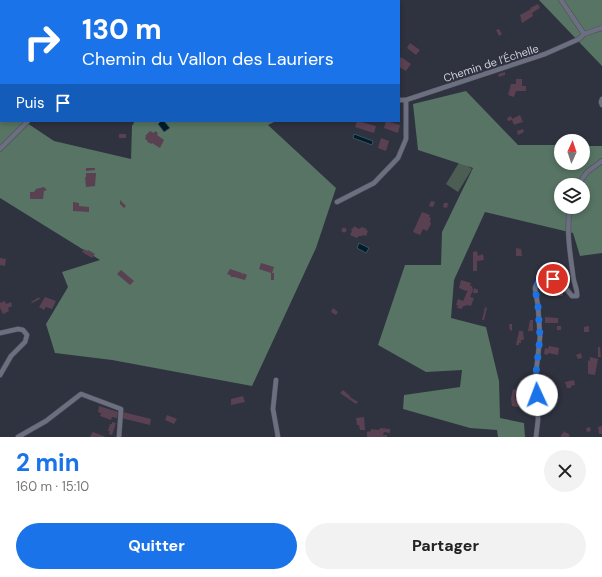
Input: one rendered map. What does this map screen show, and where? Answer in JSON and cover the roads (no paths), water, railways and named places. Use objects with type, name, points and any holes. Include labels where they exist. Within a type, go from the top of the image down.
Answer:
[{"type":"street","points":[[561,0],[584,34]]},
{"type":"street","name":"Chemin de l’Échelle","points":[[400,100],[406,100],[546,54],[579,39],[584,34],[602,28]]},
{"type":"street","points":[[602,99],[600,102],[602,105]]},
{"type":"street","points":[[337,202],[374,183],[398,158],[406,139],[406,100]]},
{"type":"street","points":[[0,149],[27,122]]},
{"type":"street","points":[[583,178],[587,172],[602,161]]},
{"type":"street","points":[[536,437],[538,420],[536,373],[540,337],[535,288],[536,285],[542,280],[553,279],[563,285],[572,296],[577,296],[573,276],[568,225],[569,214]]},
{"type":"street","points":[[0,333],[18,329],[24,330],[27,335],[25,342],[11,356],[0,375]]},
{"type":"street","points":[[276,380],[273,410],[278,437]]},
{"type":"street","points":[[18,437],[46,421],[81,394],[121,410],[119,437]]},
{"type":"water","points":[[160,122],[165,122],[170,128],[164,132],[158,124]]},
{"type":"water","points":[[354,134],[373,141],[372,145],[353,138]]},
{"type":"water","points":[[359,243],[369,248],[366,253],[357,248]]}]
